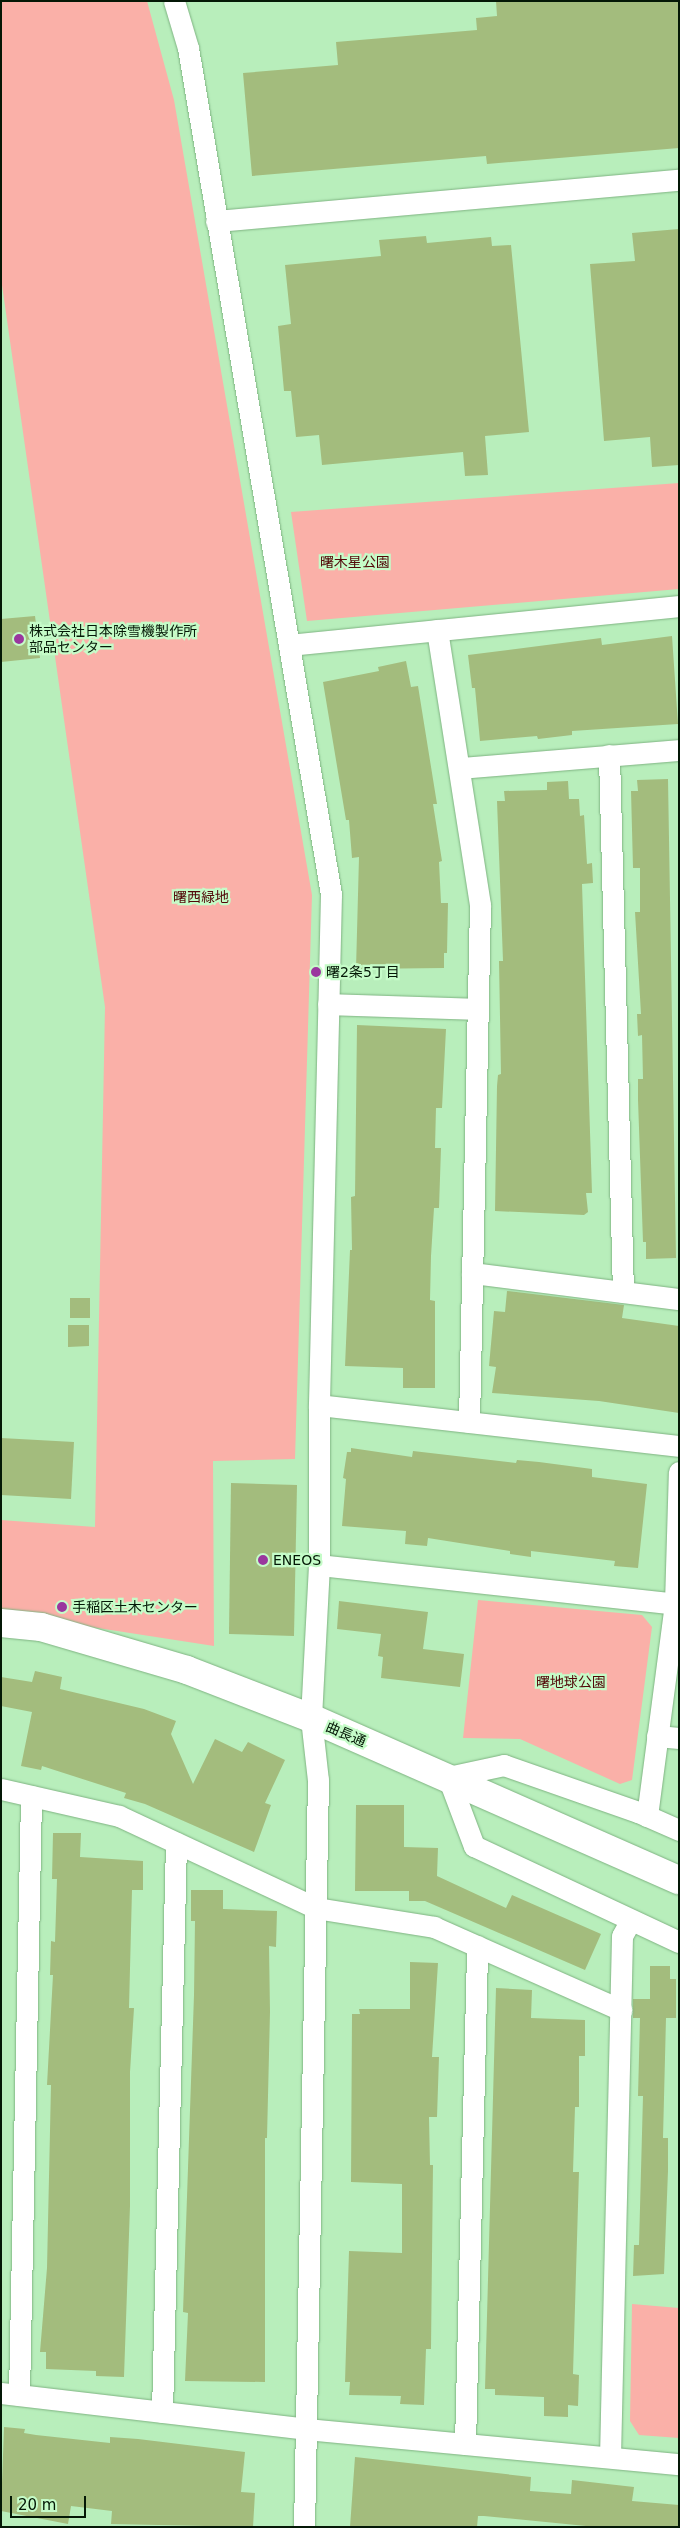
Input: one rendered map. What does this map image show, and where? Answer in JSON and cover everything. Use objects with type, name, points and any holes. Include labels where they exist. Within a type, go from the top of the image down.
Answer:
[{"type":"street","points":[[174,1],[188,48],[331,894],[319,1405],[319,1565],[312,1718],[318,1780],[304,2527]]},
{"type":"street","points":[[216,221],[679,180]]},
{"type":"street","points":[[289,645],[679,606]]},
{"type":"street","points":[[437,630],[480,905],[469,1422]]},
{"type":"street","points":[[460,768],[679,750]]},
{"type":"street","points":[[609,755],[623,1292]]},
{"type":"street","points":[[328,1004],[478,1009]]},
{"type":"street","points":[[472,1273],[679,1299]]},
{"type":"street","points":[[319,1405],[679,1446]]},
{"type":"street","points":[[647,1816],[677,1604],[679,1472]]},
{"type":"street","points":[[319,1565],[677,1604]]},
{"type":"street","name":"曲長通","points":[[1,1624],[41,1627],[187,1670],[312,1718],[586,1837],[679,1880]]},
{"type":"street","points":[[657,1736],[679,1738]]},
{"type":"street","points":[[679,1830],[647,1816],[504,1766],[448,1777],[474,1846],[679,1942]]},
{"type":"street","points":[[1,1789],[119,1816],[316,1908],[434,1927],[621,2010]]},
{"type":"street","points":[[31,1796],[10,2394],[306,2428],[679,2464]]},
{"type":"street","points":[[162,2412],[176,1843]]},
{"type":"street","points":[[610,2457],[622,1936],[631,1920]]},
{"type":"street","points":[[465,2444],[477,1946]]},
{"type":"green space","name":"曙西緑地","points":[[1,1],[147,1],[174,100],[312,895],[295,1459],[213,1461],[214,1646],[1,1613],[1,1520],[95,1527],[105,1007],[1,278]]},
{"type":"green space","name":"曙木星公園","points":[[679,483],[679,589],[307,621],[291,512]]},
{"type":"green space","name":"曙地球公園","points":[[478,1600],[642,1615],[652,1627],[632,1780],[620,1784],[520,1739],[463,1738]]},
{"type":"green space","points":[[632,2304],[679,2308],[679,2438],[639,2435],[630,2421]]},
{"type":"building","points":[[496,1],[679,1],[679,148],[487,164],[486,156],[252,176],[243,73],[338,65],[336,42],[477,30],[476,18],[497,16]]},
{"type":"building","points":[[679,229],[679,465],[652,467],[650,437],[604,441],[590,264],[635,261],[632,233]]},
{"type":"building","points":[[426,236],[427,243],[491,237],[492,246],[511,245],[529,432],[485,436],[488,475],[465,476],[463,452],[322,465],[319,435],[296,437],[291,391],[284,391],[278,326],[291,324],[285,265],[381,256],[379,240]]},
{"type":"building","name":"株式会社日本除雪機製作所 部品センター","points":[[35,616],[40,658],[1,662],[1,619]]},
{"type":"building","points":[[672,636],[678,724],[572,731],[572,735],[538,739],[537,736],[480,741],[475,688],[472,688],[468,655],[601,638],[602,645]]},
{"type":"building","points":[[406,661],[411,687],[418,686],[437,804],[433,804],[442,861],[439,862],[441,903],[448,903],[447,953],[444,953],[444,968],[356,969],[359,857],[352,858],[349,820],[346,820],[323,682],[379,671],[378,667]]},
{"type":"building","points":[[668,779],[676,1258],[646,1259],[646,1242],[643,1242],[638,1100],[638,1079],[643,1079],[642,1035],[638,1036],[637,1014],[641,1014],[635,912],[640,912],[640,868],[633,868],[631,791],[638,791],[637,780]]},
{"type":"building","points":[[568,781],[569,799],[579,799],[580,816],[584,815],[587,864],[592,863],[593,883],[582,884],[592,1193],[586,1193],[588,1212],[584,1215],[495,1211],[497,1086],[498,1075],[501,1074],[499,961],[503,961],[497,801],[505,801],[504,791],[547,790],[547,782]]},
{"type":"building","points":[[357,1025],[446,1029],[442,1108],[436,1108],[435,1148],[441,1148],[439,1208],[434,1208],[431,1256],[430,1300],[435,1301],[435,1388],[403,1388],[403,1368],[345,1366],[350,1250],[352,1250],[351,1197],[355,1196]]},
{"type":"building","points":[[507,1291],[624,1305],[622,1318],[679,1326],[679,1413],[599,1401],[492,1393],[496,1367],[489,1366],[494,1311],[505,1312]]},
{"type":"building","points":[[70,1298],[90,1298],[90,1318],[70,1318]]},
{"type":"building","points":[[68,1325],[89,1325],[89,1346],[68,1347]]},
{"type":"building","points":[[1,1438],[74,1442],[71,1499],[1,1495]]},
{"type":"building","points":[[351,1448],[412,1457],[413,1451],[516,1463],[517,1460],[539,1462],[592,1469],[592,1477],[647,1484],[638,1568],[614,1566],[615,1561],[531,1551],[531,1557],[510,1554],[510,1551],[428,1538],[427,1546],[405,1544],[406,1531],[342,1526],[346,1479],[343,1478],[347,1452],[351,1452]]},
{"type":"building","points":[[231,1483],[297,1485],[294,1636],[229,1634]]},
{"type":"building","points":[[339,1601],[428,1612],[423,1649],[464,1654],[460,1687],[381,1678],[383,1657],[378,1656],[381,1634],[337,1629]]},
{"type":"building","points":[[35,1671],[62,1677],[60,1689],[144,1709],[176,1721],[171,1734],[193,1784],[215,1739],[242,1752],[248,1742],[285,1760],[265,1803],[271,1805],[254,1852],[145,1804],[124,1798],[126,1793],[42,1766],[41,1770],[21,1766],[32,1712],[1,1706],[1,1677],[32,1682]]},
{"type":"building","points":[[356,1805],[404,1805],[404,1847],[438,1848],[437,1876],[506,1908],[512,1895],[601,1934],[585,1970],[425,1901],[409,1901],[409,1891],[355,1891]]},
{"type":"building","points":[[53,1833],[81,1833],[80,1857],[143,1861],[143,1890],[132,1890],[129,2008],[134,2008],[130,2072],[130,2206],[124,2377],[96,2376],[96,2371],[46,2369],[46,2352],[40,2352],[47,2268],[51,2085],[47,2085],[53,1975],[50,1975],[51,1941],[55,1942],[57,1879],[52,1879]]},
{"type":"building","points":[[191,1890],[223,1890],[223,1909],[277,1911],[276,1947],[269,1946],[270,2012],[267,2138],[265,2138],[265,2382],[185,2381],[188,2313],[183,2312],[195,1921],[191,1921]]},
{"type":"building","points":[[410,1962],[438,1963],[432,2057],[439,2057],[437,2117],[429,2117],[430,2165],[433,2165],[431,2349],[426,2349],[424,2405],[400,2404],[401,2396],[349,2395],[350,2382],[345,2382],[349,2251],[402,2253],[402,2184],[351,2182],[352,2014],[360,2014],[359,2009],[410,2009]]},
{"type":"building","points":[[650,1966],[670,1966],[670,1979],[676,1979],[676,2018],[666,2018],[663,2138],[668,2138],[668,2171],[664,2274],[633,2276],[634,2245],[639,2245],[643,2096],[638,2096],[640,2018],[633,2018],[633,1999],[650,1999]]},
{"type":"building","points":[[496,1988],[532,1990],[531,2018],[585,2020],[585,2056],[579,2056],[579,2107],[575,2107],[573,2172],[579,2172],[573,2374],[579,2375],[578,2406],[568,2405],[568,2417],[544,2416],[544,2397],[495,2395],[495,2389],[485,2389]]},
{"type":"building","points":[[4,2427],[25,2429],[24,2433],[36,2435],[110,2443],[110,2437],[245,2452],[241,2492],[255,2493],[253,2527],[111,2524],[112,2511],[71,2506],[68,2524],[1,2511]]},
{"type":"building","points":[[355,2457],[531,2477],[530,2491],[571,2494],[572,2480],[634,2487],[632,2501],[679,2505],[679,2527],[596,2527],[478,2516],[477,2527],[350,2527]]},
{"type":"place","name":"株式会社日本除雪機製作所 部品センター","points":[[19,639]]},
{"type":"place","name":"曙2条5丁目","points":[[316,972]]},
{"type":"place","name":"ENEOS","points":[[263,1560]]},
{"type":"place","name":"手稲区土木センター","points":[[62,1607]]}]
